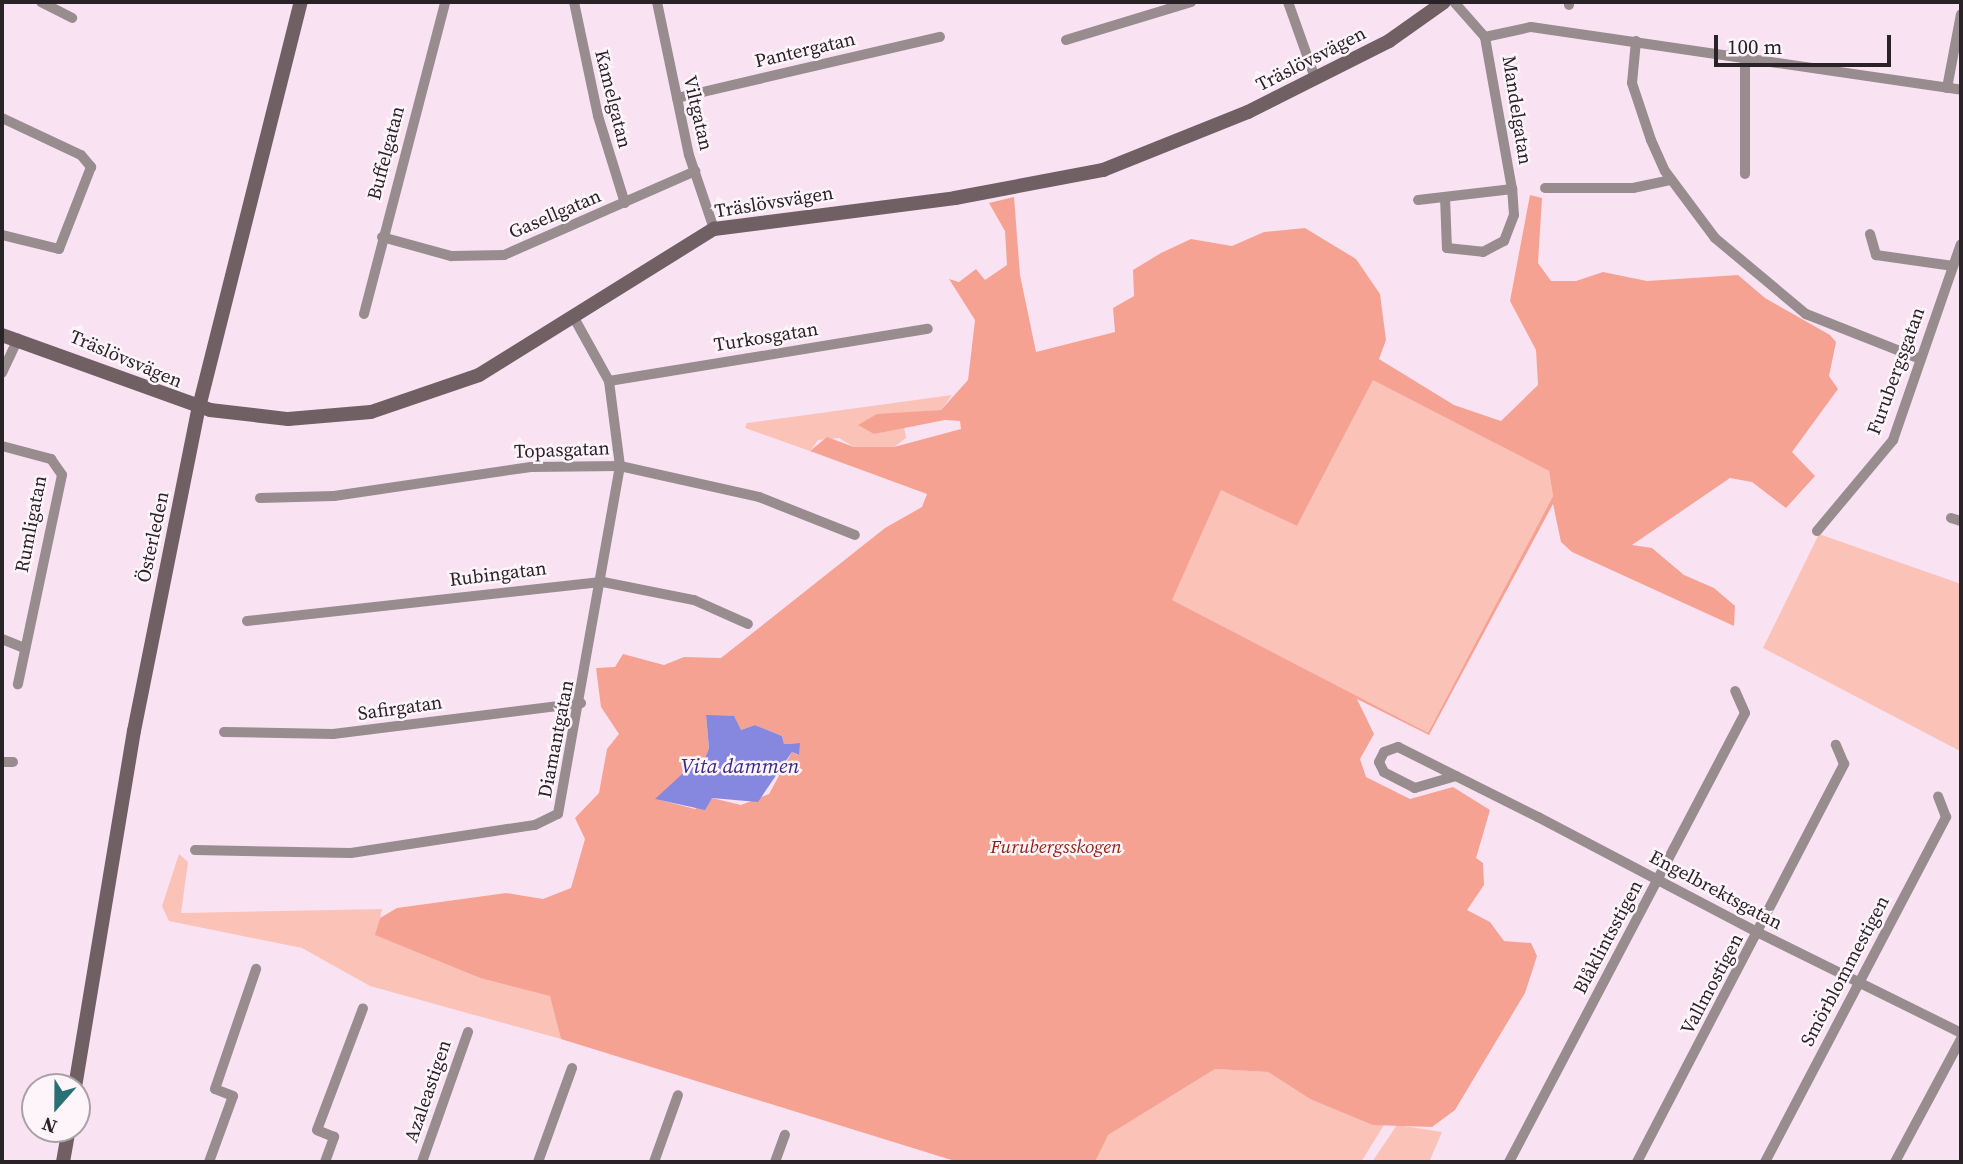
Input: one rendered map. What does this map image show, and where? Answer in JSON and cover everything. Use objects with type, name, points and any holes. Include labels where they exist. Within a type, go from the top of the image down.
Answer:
[{"type":"street","points":[[41,2],[72,18]]},
{"type":"street","name":"Österleden","points":[[77,1073],[132,743],[199,407],[301,2]]},
{"type":"street","name":"Buffelgatan","points":[[364,314],[445,2]]},
{"type":"street","name":"Kamelgatan","points":[[574,2],[598,116],[625,203]]},
{"type":"street","name":"Viltgatan","points":[[657,2],[695,172],[714,229]]},
{"type":"street","points":[[1066,40],[1191,2]]},
{"type":"street","points":[[1288,2],[1315,78]]},
{"type":"street","name":"Träslövsvägen","points":[[2,335],[199,407],[288,419],[371,412],[479,375],[714,229],[955,198],[1104,170],[1202,134],[1389,41],[1444,2]]},
{"type":"street","points":[[1454,2],[1485,37],[1531,27],[1961,90]]},
{"type":"street","points":[[1947,88],[1961,14]]},
{"type":"street","name":"Pantergatan","points":[[677,98],[940,37]]},
{"type":"street","name":"Mandelgatan","points":[[1445,197],[1447,248],[1483,252],[1504,241],[1514,215],[1512,189],[1485,37]]},
{"type":"street","points":[[1636,41],[1632,83],[1671,180],[1737,261],[1797,308],[1836,331],[1920,359]]},
{"type":"street","points":[[1745,57],[1745,174]]},
{"type":"street","points":[[2,118],[81,155],[92,167],[59,249],[2,235]]},
{"type":"street","name":"Gasellgatan","points":[[382,237],[478,259],[533,246],[695,172]]},
{"type":"street","points":[[1545,188],[1633,188],[1671,180]]},
{"type":"street","name":"Mandelgatan","points":[[1418,200],[1512,189]]},
{"type":"street","points":[[1870,234],[1876,255],[1953,266]]},
{"type":"street","name":"Furubergsgatan","points":[[1817,531],[1893,440],[1961,244]]},
{"type":"street","name":"Diamantgatan","points":[[195,850],[351,853],[547,822],[564,802],[603,582],[620,466],[610,381],[573,316]]},
{"type":"street","name":"Turkosgatan","points":[[610,381],[928,329]]},
{"type":"street","points":[[2,373],[18,339]]},
{"type":"street","name":"Rumligatan","points":[[2,446],[51,459],[62,475],[22,647],[18,684]]},
{"type":"street","name":"Topasgatan","points":[[260,498],[334,496],[531,467],[620,466],[759,497],[855,535]]},
{"type":"street","name":"Rubingatan","points":[[247,621],[603,582],[694,600],[748,624]]},
{"type":"street","points":[[2,639],[22,647]]},
{"type":"street","name":"Blåklintsstigen","points":[[1509,1162],[1745,713],[1735,691]]},
{"type":"street","name":"Safirgatan","points":[[224,732],[321,735],[581,703]]},
{"type":"street","name":"Vallmostigen","points":[[1637,1162],[1759,933],[1844,764],[1836,745]]},
{"type":"street","name":"Engelbrektsgatan","points":[[1456,776],[1415,789],[1384,772],[1379,762],[1384,752],[1398,747],[1456,776],[1658,878],[1759,933],[1961,1032]]},
{"type":"street","name":"Smörblommestigen","points":[[1765,1162],[1946,817],[1938,796]]},
{"type":"street","points":[[209,1162],[233,1096],[215,1088],[256,969]]},
{"type":"street","points":[[325,1162],[334,1137],[317,1130],[363,1007]]},
{"type":"street","name":"Azaleastigen","points":[[422,1162],[468,1032]]},
{"type":"street","points":[[1895,1162],[1961,1039]]},
{"type":"street","points":[[538,1162],[572,1068]]},
{"type":"street","points":[[654,1162],[678,1095]]},
{"type":"street","points":[[775,1162],[785,1135]]},
{"type":"street","points":[[63,1162],[66,1143]]},
{"type":"shaded area","points":[[1373,379],[1549,471],[1553,496],[1428,734],[1171,600],[1221,489],[1297,526]]},
{"type":"shaded area","points":[[952,395],[941,410],[910,414],[874,434],[904,427],[906,438],[894,447],[854,447],[839,438],[818,440],[810,451],[745,428],[747,423]]},
{"type":"shaded area","points":[[1819,534],[1961,584],[1960,751],[1763,648]]},
{"type":"shaded area","points":[[179,854],[188,862],[181,913],[382,909],[376,935],[480,978],[551,996],[561,1039],[370,986],[302,948],[169,921],[162,906]]},
{"type":"shaded area","points":[[1215,1069],[1268,1072],[1310,1099],[1384,1125],[1361,1162],[1095,1162],[1107,1135]]},
{"type":"shaded area","points":[[1397,1125],[1442,1132],[1429,1162],[1372,1162]]},
{"type":"green space","name":"Furubergsskogen","points":[[1530,195],[1542,198],[1538,263],[1551,281],[1576,281],[1603,272],[1647,281],[1738,275],[1765,298],[1830,335],[1836,342],[1829,376],[1838,389],[1792,452],[1815,476],[1786,508],[1752,482],[1730,478],[1632,545],[1652,548],[1684,575],[1714,588],[1735,606],[1734,626],[1572,552],[1561,542],[1553,504],[1429,735],[1357,699],[1374,734],[1360,759],[1366,777],[1410,799],[1453,787],[1490,810],[1476,858],[1483,863],[1484,885],[1467,910],[1490,922],[1504,941],[1531,943],[1537,956],[1525,993],[1455,1110],[1432,1127],[1373,1125],[1310,1099],[1268,1072],[1215,1069],[1108,1135],[1095,1162],[958,1162],[561,1039],[550,996],[480,978],[375,935],[380,918],[397,908],[506,893],[543,899],[571,888],[585,839],[575,818],[599,793],[607,749],[619,734],[601,707],[596,668],[615,667],[623,654],[664,665],[684,657],[721,658],[885,528],[922,507],[927,494],[810,451],[827,437],[854,447],[894,447],[961,429],[960,421],[945,420],[874,434],[858,425],[877,414],[941,410],[968,380],[975,320],[949,279],[959,282],[976,269],[985,280],[1007,265],[1005,231],[989,203],[1014,197],[1020,275],[1036,352],[1115,332],[1113,308],[1134,296],[1133,270],[1191,239],[1232,246],[1264,232],[1305,228],[1356,259],[1380,294],[1386,340],[1379,359],[1454,405],[1501,421],[1538,385],[1536,350],[1510,301]],"holes":[[[1373,380],[1549,471],[1553,496],[1428,733],[1172,600],[1221,490],[1297,526]],[[706,715],[741,730],[755,725],[782,736],[784,744],[799,743],[798,755],[792,752],[769,794],[741,805],[712,798],[695,809],[656,799],[703,764],[709,748]]]},
{"type":"water","name":"Vita dammen","points":[[706,715],[734,716],[741,730],[755,725],[782,736],[784,744],[800,743],[799,755],[792,752],[758,802],[712,798],[705,810],[655,799],[692,765],[703,764],[709,748]]}]
